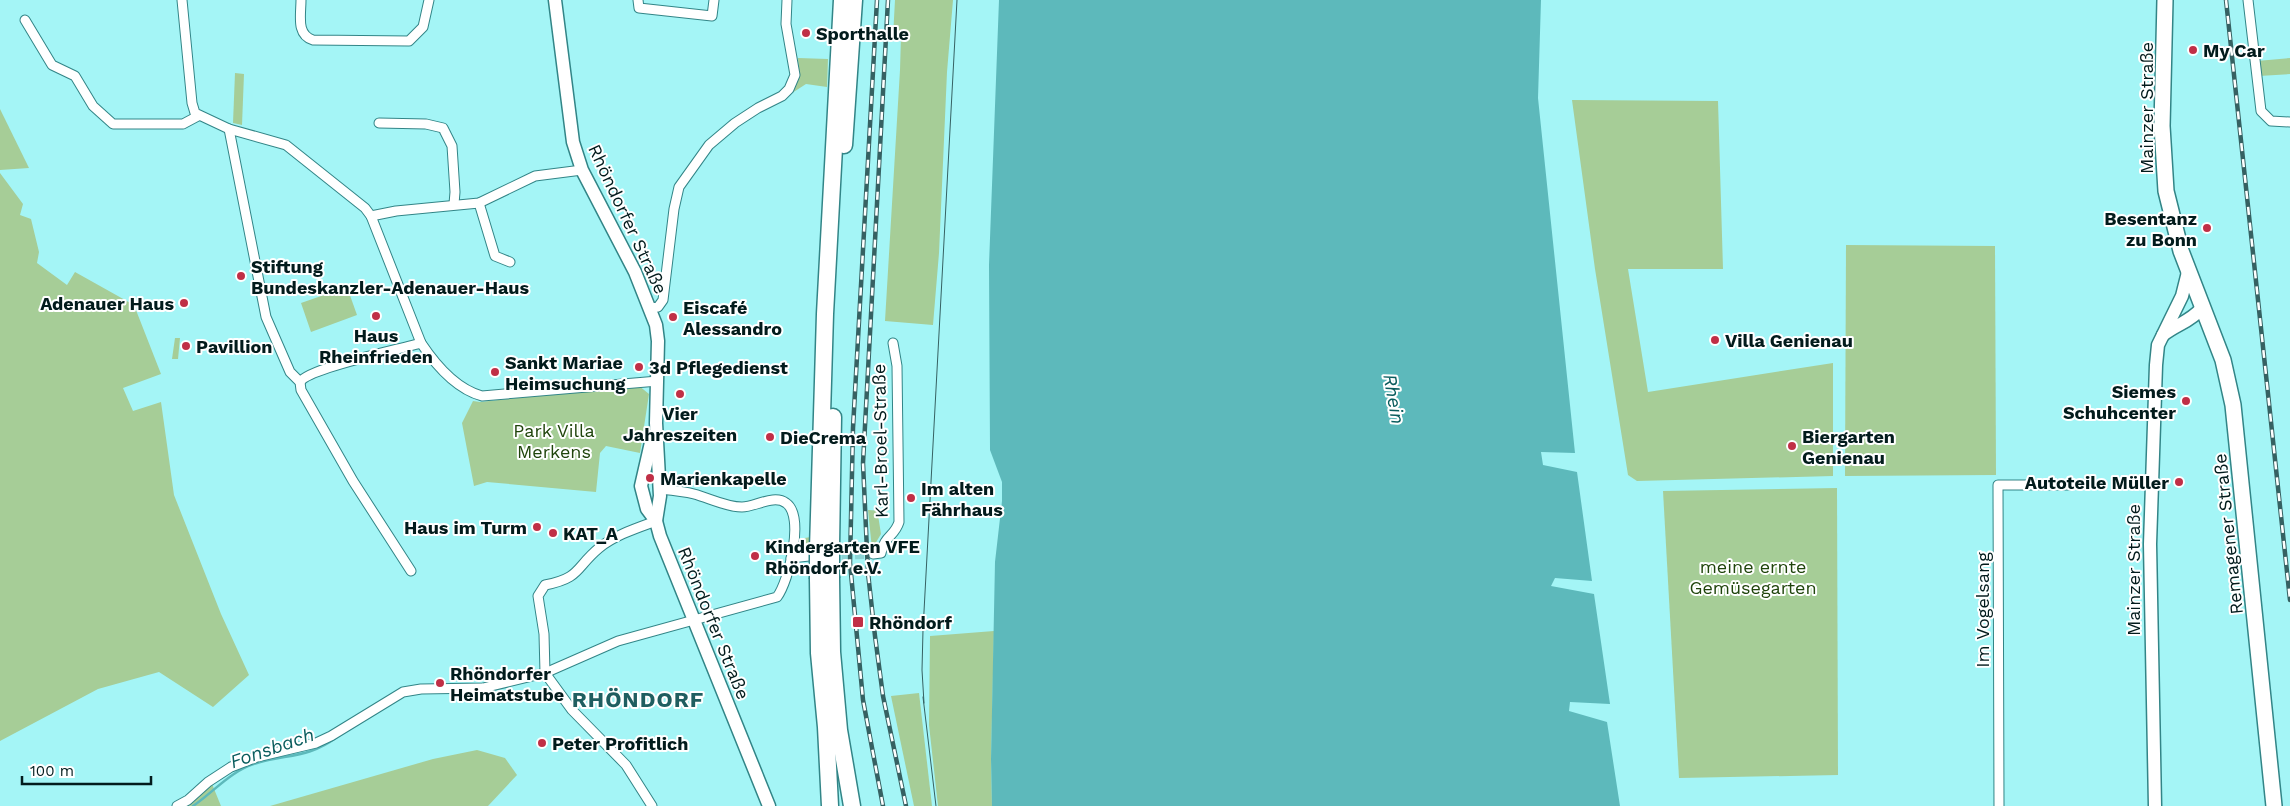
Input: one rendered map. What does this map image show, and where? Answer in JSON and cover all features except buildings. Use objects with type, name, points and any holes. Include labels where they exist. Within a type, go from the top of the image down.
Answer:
[{"type":"highway","points":[[842,0],[826,304],[819,551],[824,578],[839,730],[852,806]]},
{"type":"highway","points":[[819,551],[854,0]]},
{"type":"highway","points":[[824,578],[819,653],[829,769],[837,806]]},
{"type":"highway","points":[[829,769],[828,790],[830,806]]},
{"type":"main road","name":"Rhöndorfer Straße","points":[[555,0],[573,142],[582,170],[635,272],[651,308],[658,341],[656,423],[659,493],[656,521],[660,536],[769,806]]},
{"type":"main road","name":"Mainzer Straße","points":[[2165,0],[2162,126],[2166,191],[2174,229],[2202,308]]},
{"type":"main road","name":"Mainzer Straße","points":[[2155,806],[2150,544],[2156,365],[2158,345],[2175,311],[2188,272]]},
{"type":"main road","points":[[2175,311],[2188,307],[2202,308]]},
{"type":"main road","points":[[2163,334],[2192,319],[2202,308]]},
{"type":"main road","name":"Remagener Straße","points":[[2202,308],[2223,360],[2232,404],[2274,806]]},
{"type":"main road","name":"Rhöndorfer Straße","points":[[656,423],[641,486],[647,509],[656,521]]},
{"type":"main road","points":[[644,499],[652,502],[659,493]]},
{"type":"main road","name":"Remagener Straße","points":[[2270,762],[2281,806]]},
{"type":"street","points":[[182,0],[192,103],[198,116],[229,130],[286,145],[365,208],[372,216],[421,343],[434,361],[452,379],[470,392],[482,396],[658,381]]},
{"type":"street","points":[[301,0],[301,32],[306,38],[313,40],[409,41],[417,36],[423,27],[429,0]]},
{"type":"street","points":[[638,0],[639,8],[712,16],[714,0]]},
{"type":"street","points":[[651,308],[658,307],[663,300],[674,209],[679,187],[709,145],[736,123],[758,108],[782,96],[789,89],[795,75],[786,24],[787,0]]},
{"type":"street","points":[[2248,0],[2261,111],[2267,119],[2277,123],[2290,122]]},
{"type":"street","points":[[25,20],[52,65],[76,76],[93,106],[113,124],[184,124],[198,116]]},
{"type":"street","points":[[379,124],[426,124],[443,128],[452,146],[454,204]]},
{"type":"street","points":[[229,130],[266,317],[290,372],[300,382],[301,390],[353,480],[411,571]]},
{"type":"street","points":[[372,216],[396,211],[479,202],[535,176],[582,170]]},
{"type":"street","points":[[479,202],[495,256],[510,262]]},
{"type":"street","points":[[300,382],[305,376],[332,367],[421,343]]},
{"type":"street","name":"Karl-Broel-Straße","points":[[873,554],[881,553],[886,538],[896,532],[899,522],[897,366],[893,343]]},
{"type":"street","name":"Im Vogelsang","points":[[1999,806],[1998,484],[2069,485]]},
{"type":"street","points":[[177,806],[188,800],[208,782],[231,767],[256,757],[324,740],[403,692],[421,689],[483,688],[545,673],[618,641],[777,597],[791,558],[795,516],[792,508],[782,500],[740,507],[691,493],[659,493]]},
{"type":"street","points":[[652,806],[626,766],[572,710],[545,673],[544,634],[538,596],[541,588],[545,585],[571,578],[599,548],[633,530],[656,521]]},
{"type":"street","points":[[791,558],[819,551]]},
{"type":"green space","points":[[895,0],[953,0],[947,72],[939,253],[933,325],[885,321],[900,70],[901,36],[893,37]]},
{"type":"green space","points":[[798,58],[828,59],[827,87],[806,84],[789,95],[798,78]]},
{"type":"green space","points":[[2290,58],[2290,74],[2259,76],[2257,61]]},
{"type":"green space","points":[[235,73],[244,74],[242,125],[233,123]]},
{"type":"green space","points":[[1572,100],[1718,101],[1723,269],[1628,269],[1648,392],[1833,363],[1833,476],[1637,481],[1628,475],[1595,269]]},
{"type":"green space","points":[[0,109],[29,168],[0,170]]},
{"type":"green space","points":[[0,173],[23,204],[20,215],[31,219],[39,252],[37,263],[67,285],[75,272],[134,305],[161,374],[123,388],[133,411],[161,402],[174,495],[221,614],[249,675],[213,707],[159,672],[98,689],[0,741]]},
{"type":"green space","points":[[1846,245],[1995,246],[1996,475],[1845,476]]},
{"type":"green space","points":[[347,287],[357,315],[311,332],[301,303]]},
{"type":"green space","points":[[175,338],[180,338],[178,359],[172,359]]},
{"type":"green space","name":"Park Villa Merkens","points":[[638,385],[649,394],[640,453],[606,446],[600,453],[596,492],[487,482],[474,486],[462,423],[473,401],[480,402]]},
{"type":"green space","name":"meine ernte Gemüsegarten","points":[[1837,488],[1838,775],[1679,778],[1663,491]]},
{"type":"green space","points":[[868,510],[884,511],[884,514],[878,515],[881,534],[872,549]]},
{"type":"green space","points":[[811,537],[811,552],[800,547],[798,539]]},
{"type":"green space","points":[[895,539],[899,539],[903,545],[899,551],[895,551],[891,547],[891,543]]},
{"type":"green space","points":[[994,631],[991,759],[992,806],[938,806],[929,725],[930,636]]},
{"type":"green space","points":[[919,693],[932,806],[914,806],[891,696]]},
{"type":"green space","points":[[477,750],[505,758],[517,775],[488,806],[270,806],[433,759]]},
{"type":"green space","points":[[212,784],[221,806],[185,806],[193,802]]},
{"type":"water","name":"Rhein","points":[[999,0],[1541,0],[1538,98],[1575,453],[1541,452],[1543,465],[1577,472],[1592,581],[1555,578],[1551,586],[1594,594],[1610,704],[1570,702],[1569,711],[1607,722],[1620,806],[992,806],[991,759],[995,562],[1002,501],[1002,482],[990,450],[989,265]]},
{"type":"waterway","name":"Fonsbach","points":[[193,806],[231,776],[247,767],[268,760],[308,752],[327,744],[337,737]]},
{"type":"tunnel","points":[[828,556],[873,554]]},
{"type":"tram line","points":[[924,703],[922,670],[923,630],[957,0]]},
{"type":"tram line","points":[[923,697],[936,806]]},
{"type":"railway","points":[[877,0],[853,428],[850,563],[863,700],[883,806]]},
{"type":"railway","points":[[888,0],[863,463],[868,573],[875,636],[883,696],[906,806]]},
{"type":"railway","points":[[2226,0],[2290,600]]},
{"type":"place","name":"Sporthalle","points":[[806,33]]},
{"type":"place","name":"My Car","points":[[2193,50]]},
{"type":"place","name":"Besentanz zu Bonn","points":[[2207,228]]},
{"type":"place","name":"Stiftung Bundeskanzler-Adenauer-Haus","points":[[241,276]]},
{"type":"place","name":"Adenauer Haus","points":[[184,303]]},
{"type":"place","name":"Haus Rheinfrieden","points":[[376,316]]},
{"type":"place","name":"Eiscafé Alessandro","points":[[673,317]]},
{"type":"place","name":"Villa Genienau","points":[[1715,340]]},
{"type":"place","name":"Pavillion","points":[[186,346]]},
{"type":"place","name":"3d Pflegedienst","points":[[639,367]]},
{"type":"place","name":"Sankt Mariae Heimsuchung","points":[[495,372]]},
{"type":"place","name":"Vier Jahreszeiten","points":[[680,394]]},
{"type":"place","name":"Siemes Schuhcenter","points":[[2186,401]]},
{"type":"place","name":"DieCrema","points":[[770,437]]},
{"type":"place","name":"Biergarten Genienau","points":[[1792,446]]},
{"type":"place","name":"Marienkapelle","points":[[650,478]]},
{"type":"place","name":"Autoteile Müller","points":[[2179,482]]},
{"type":"place","name":"Im alten Fährhaus","points":[[911,498]]},
{"type":"place","name":"Haus im Turm","points":[[537,527]]},
{"type":"place","name":"KAT_A","points":[[553,533]]},
{"type":"place","name":"Kindergarten VFE Rhöndorf e.V.","points":[[755,556]]},
{"type":"place","name":"Rhöndorf","points":[[858,622]]},
{"type":"place","name":"Rhöndorfer Heimatstube","points":[[440,683]]},
{"type":"place","name":"Peter Profitlich","points":[[542,743]]},
{"type":"district","name":"RHÖNDORF","points":[[638,699]]}]
